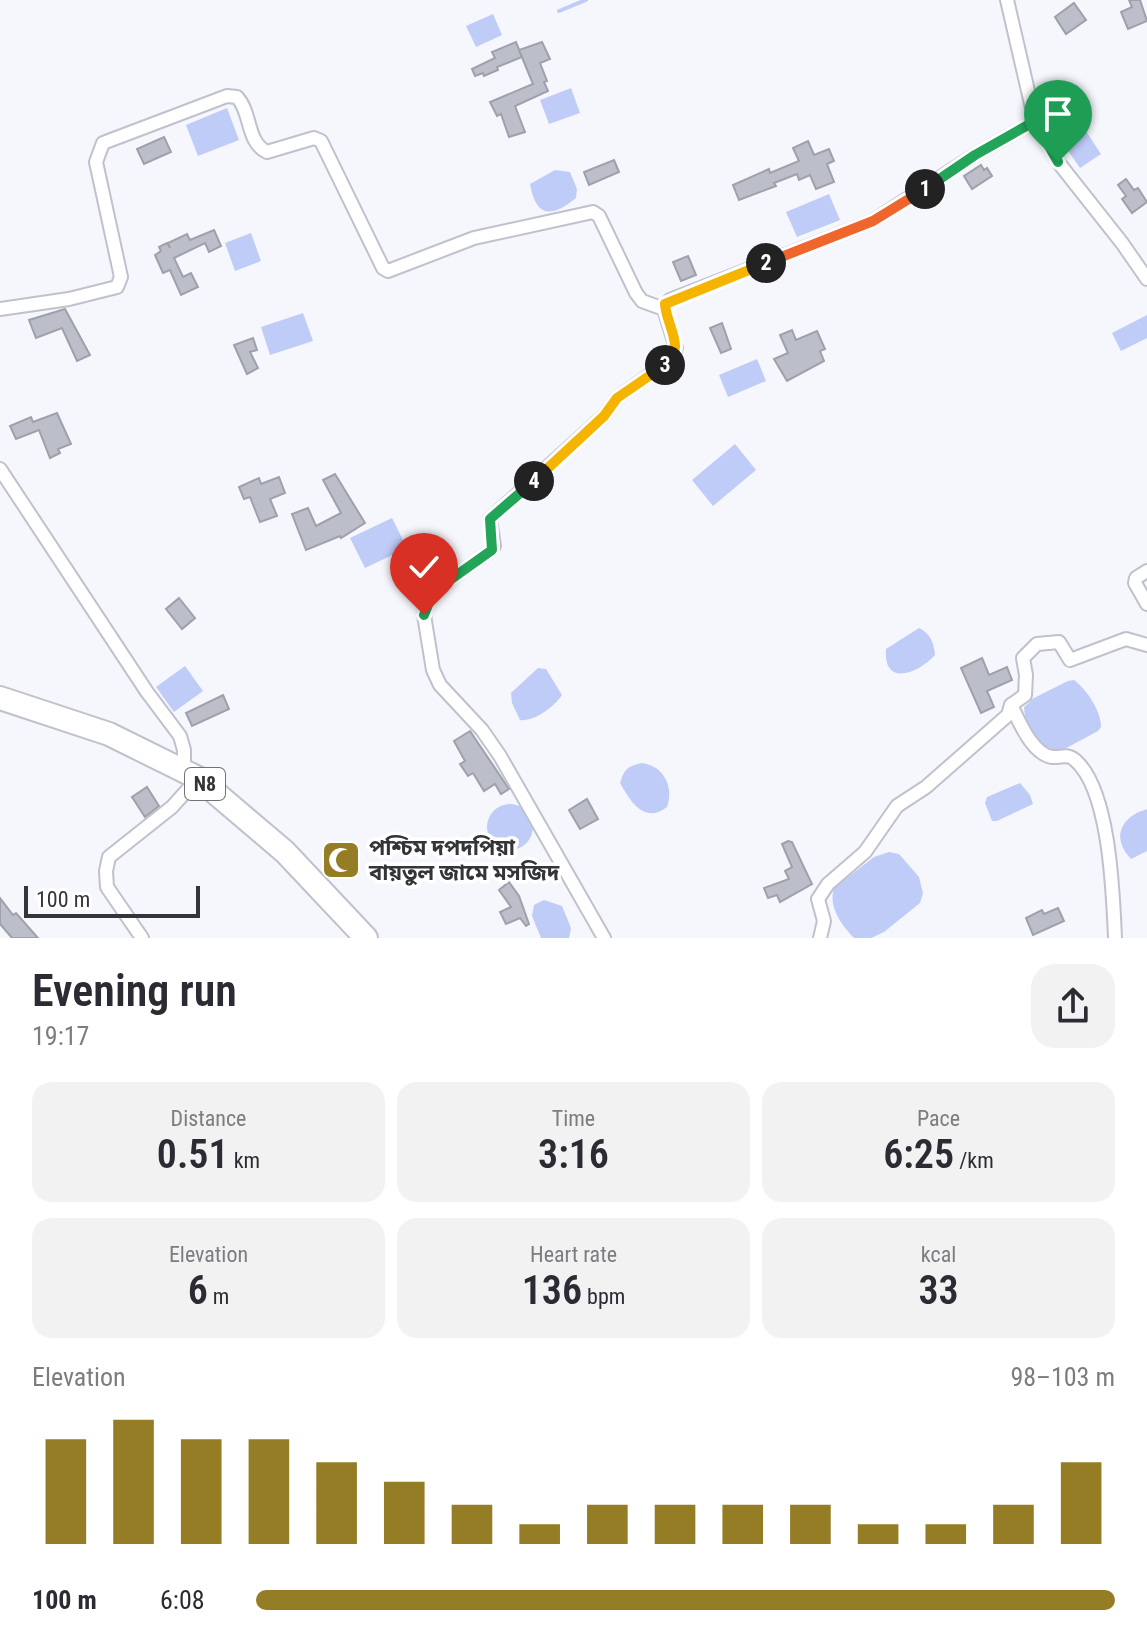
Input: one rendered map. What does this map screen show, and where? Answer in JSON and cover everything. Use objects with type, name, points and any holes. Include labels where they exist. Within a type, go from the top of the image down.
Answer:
[{"type":"highway","name":"N8","points":[[0,698],[109,734],[191,775],[285,852],[366,938]]},
{"type":"street","points":[[1007,0],[1035,121],[1058,162],[1147,279]]},
{"type":"street","points":[[0,309],[69,299],[117,287],[121,277],[96,162],[103,143],[227,96],[237,97],[244,104],[253,136],[261,150],[267,152],[314,138],[321,141],[383,268],[388,271],[474,238],[593,212],[603,223],[636,293],[642,301],[664,309]]},
{"type":"street","points":[[664,309],[670,300],[873,221],[975,155],[1035,121]]},
{"type":"street","points":[[604,938],[500,756],[482,730],[440,685],[433,670],[424,615],[433,592],[492,550],[490,519],[604,416],[617,398],[671,360],[676,348],[664,309]]},
{"type":"street","points":[[0,469],[147,692],[180,736],[191,775],[172,807],[109,857],[106,871],[107,887],[142,938]]},
{"type":"street","points":[[1147,571],[1136,578],[1135,583],[1147,604]]},
{"type":"street","points":[[820,938],[824,921],[818,899],[828,884],[865,852],[897,806],[926,787],[1008,715],[1011,705],[1025,695],[1023,658],[1037,644],[1059,642],[1070,660],[1126,639],[1147,645]]},
{"type":"street","points":[[1011,705],[1040,751],[1053,757],[1066,755],[1075,760],[1085,773],[1103,812],[1115,938]]},
{"type":"water","points":[[493,14],[502,35],[476,47],[466,26]]},
{"type":"water","points":[[571,88],[580,113],[549,124],[540,100]]},
{"type":"water","points":[[227,108],[239,140],[198,156],[186,125]]},
{"type":"water","points":[[1078,119],[1101,154],[1080,168],[1056,133]]},
{"type":"water","points":[[555,170],[570,172],[577,189],[576,198],[560,209],[546,211],[536,203],[530,184]]},
{"type":"water","points":[[829,194],[840,220],[797,237],[786,212]]},
{"type":"water","points":[[251,233],[261,261],[235,271],[225,243]]},
{"type":"water","points":[[303,313],[313,341],[270,355],[261,327]]},
{"type":"water","points":[[1147,315],[1147,338],[1121,351],[1112,333]]},
{"type":"water","points":[[757,359],[766,381],[728,397],[719,375]]},
{"type":"water","points":[[735,444],[756,470],[713,506],[692,480]]},
{"type":"water","points":[[392,518],[407,548],[365,568],[350,538]]},
{"type":"water","points":[[919,628],[931,639],[935,655],[912,671],[896,673],[890,669],[886,649]]},
{"type":"water","points":[[185,666],[203,691],[174,712],[156,687]]},
{"type":"water","points":[[538,668],[546,669],[562,695],[544,712],[520,720],[511,693]]},
{"type":"water","points":[[1074,680],[1092,701],[1101,727],[1057,753],[1033,736],[1024,707],[1034,698]]},
{"type":"water","points":[[642,763],[656,768],[668,785],[667,807],[659,812],[639,809],[620,783],[627,769]]},
{"type":"water","points":[[1020,783],[1033,804],[992,821],[985,803],[987,797]]},
{"type":"water","points":[[510,804],[526,811],[533,827],[526,843],[510,850],[494,843],[487,827],[494,811]]},
{"type":"water","points":[[1147,809],[1147,851],[1131,859],[1121,843],[1121,829],[1130,817]]},
{"type":"water","points":[[889,852],[899,854],[919,877],[923,893],[920,903],[884,932],[871,938],[854,938],[837,915],[833,902],[834,888],[874,857]]},
{"type":"water","points":[[544,900],[562,906],[571,928],[569,938],[541,938],[532,916],[534,905]]},
{"type":"building","points":[[1129,0],[1140,0],[1147,21],[1128,29],[1121,12],[1132,7]]},
{"type":"building","points":[[1074,3],[1086,20],[1066,34],[1055,17]]},
{"type":"building","points":[[516,42],[522,57],[484,76],[483,73],[475,76],[472,69],[495,58],[492,52]]},
{"type":"building","points":[[542,42],[550,59],[540,63],[548,91],[515,106],[525,132],[509,137],[501,114],[497,116],[490,102],[533,84],[519,50]]},
{"type":"building","points":[[164,137],[171,152],[144,164],[137,149]]},
{"type":"building","points":[[808,141],[814,155],[829,149],[834,161],[827,164],[834,182],[816,189],[810,175],[799,180],[797,174],[739,200],[733,185],[769,169],[770,173],[799,161],[793,148]]},
{"type":"building","points":[[614,160],[619,172],[589,185],[584,172]]},
{"type":"building","points":[[981,165],[992,176],[972,189],[964,176]]},
{"type":"building","points":[[1126,179],[1134,190],[1138,188],[1147,202],[1132,213],[1122,199],[1126,196],[1118,185]]},
{"type":"building","points":[[214,230],[221,246],[209,252],[205,243],[174,258],[183,277],[191,273],[198,287],[181,295],[170,270],[163,273],[155,255],[161,251],[159,247],[167,243],[170,248],[168,243],[187,234],[190,240]]},
{"type":"building","points":[[688,256],[696,275],[681,281],[673,262]]},
{"type":"building","points":[[65,309],[90,355],[77,361],[62,328],[36,338],[29,320]]},
{"type":"building","points":[[722,323],[731,349],[721,353],[710,328]]},
{"type":"building","points":[[792,330],[796,340],[817,331],[825,349],[820,351],[824,361],[787,381],[774,359],[788,353],[780,335]]},
{"type":"building","points":[[253,338],[257,350],[250,352],[258,368],[247,374],[234,345]]},
{"type":"building","points":[[57,413],[71,444],[58,449],[60,453],[50,458],[39,430],[16,439],[10,426],[31,417],[33,422]]},
{"type":"building","points":[[335,474],[365,523],[341,538],[306,550],[292,514],[308,508],[316,526],[341,513],[323,480]]},
{"type":"building","points":[[279,477],[285,493],[270,499],[277,516],[260,522],[250,497],[244,499],[239,487],[259,478],[261,484]]},
{"type":"building","points":[[179,598],[195,618],[182,629],[166,609]]},
{"type":"building","points":[[982,658],[989,675],[1007,667],[1012,680],[987,691],[994,707],[981,713],[961,668]]},
{"type":"building","points":[[223,695],[229,709],[192,726],[186,713]]},
{"type":"building","points":[[470,731],[509,789],[501,794],[495,784],[484,791],[473,773],[468,776],[460,764],[465,761],[454,741]]},
{"type":"building","points":[[147,787],[159,806],[145,817],[132,797]]},
{"type":"building","points":[[587,799],[598,819],[580,829],[569,810]]},
{"type":"building","points":[[792,842],[812,884],[780,902],[777,895],[768,898],[764,888],[789,879],[785,871],[792,867],[782,844]]},
{"type":"building","points":[[509,882],[519,896],[529,924],[526,926],[520,918],[506,924],[500,912],[511,907],[499,890]]},
{"type":"building","points":[[0,898],[38,938],[12,938],[0,924]]},
{"type":"building","points":[[1058,908],[1064,921],[1033,935],[1026,918],[1042,910],[1044,914]]},
{"type":"waterway","points":[[559,11],[586,0]]},
{"type":"place","name":"পশ্চিম দপদপিয়া বায়তুল জামে মসজিদ","points":[[341,860]]},
{"type":"route","points":[[424,615],[433,592],[492,550],[490,519],[604,416],[617,398],[671,360],[676,348],[664,309],[670,300],[873,221],[975,155],[1035,121],[1058,162]]}]
